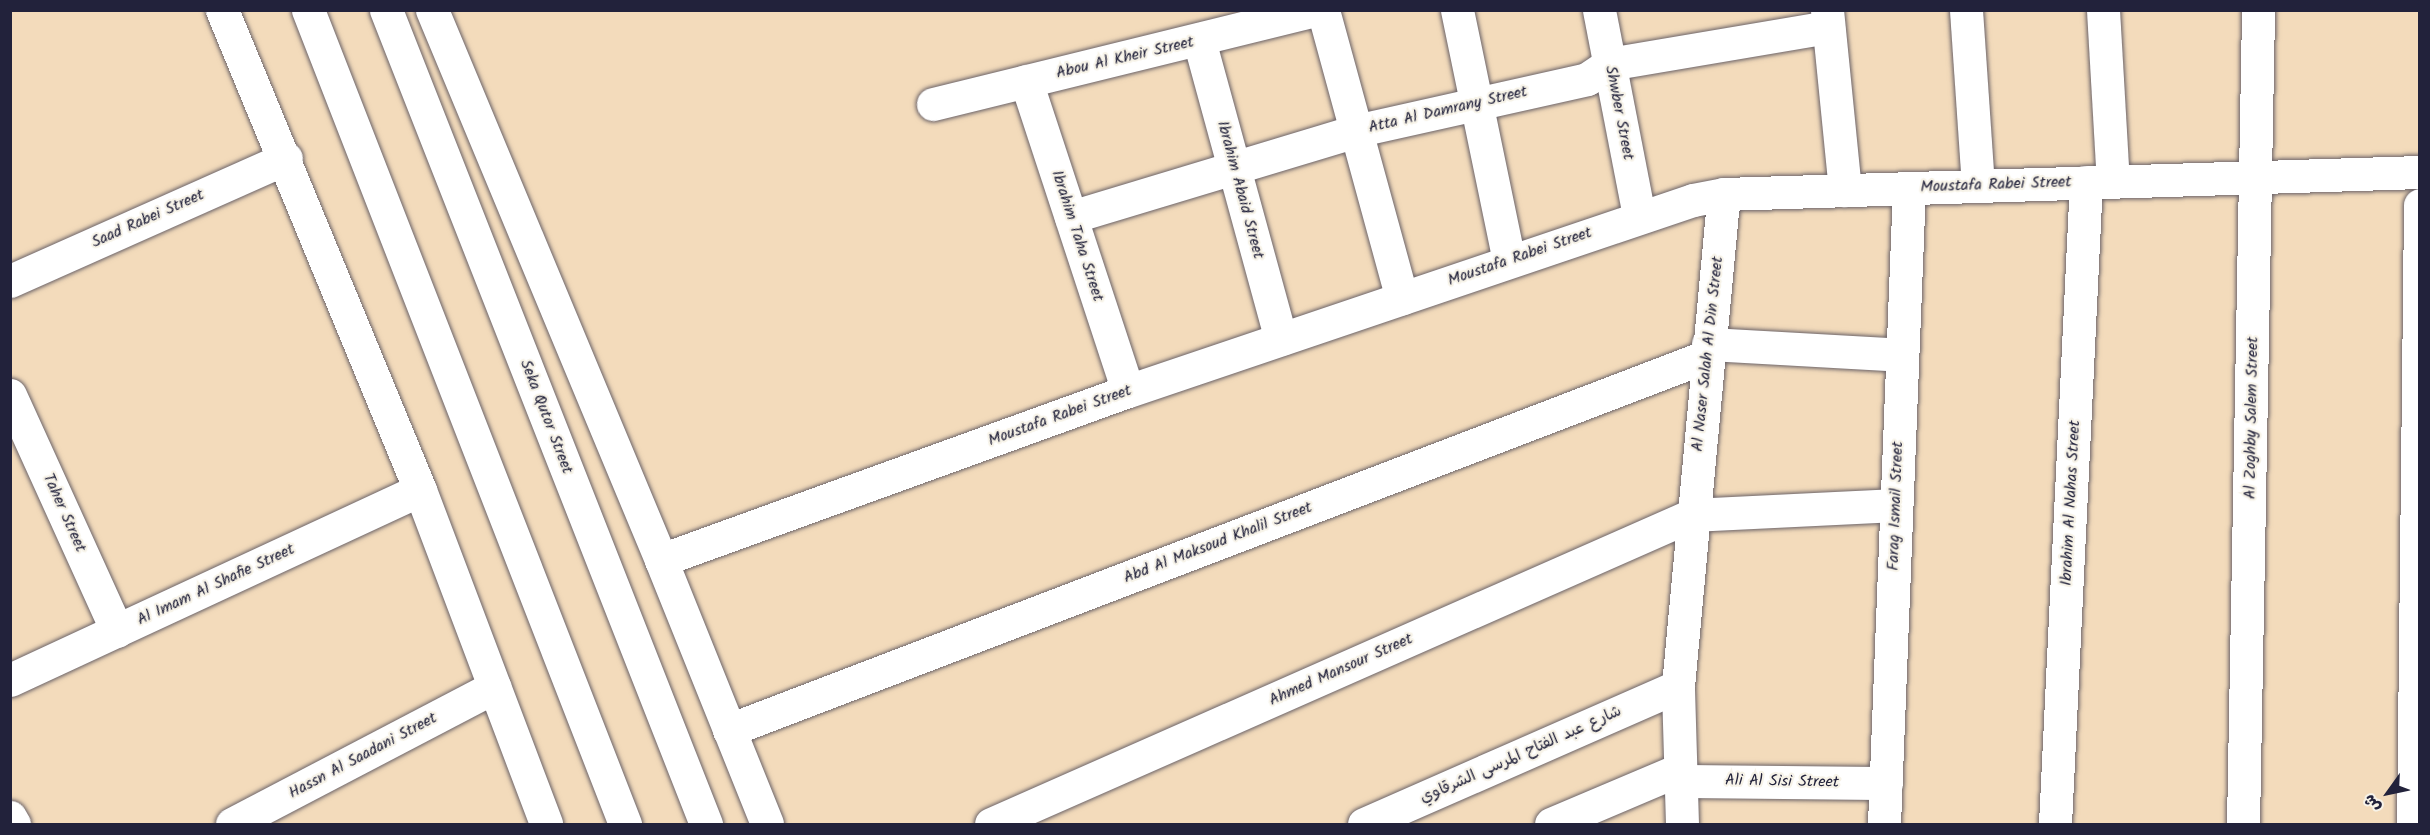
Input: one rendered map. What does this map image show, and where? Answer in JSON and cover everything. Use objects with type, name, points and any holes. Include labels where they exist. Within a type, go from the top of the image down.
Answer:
[{"type":"street","points":[[222,10],[286,158],[420,490],[546,825]]},
{"type":"street","points":[[308,10],[625,825]]},
{"type":"street","name":"Seka Qutor Street","points":[[386,10],[706,825]]},
{"type":"street","points":[[432,10],[662,560],[767,825]]},
{"type":"street","name":"Abou Al Kheir Street","points":[[933,104],[1316,10]]},
{"type":"street","points":[[1323,10],[1402,298]]},
{"type":"street","points":[[1457,10],[1474,102],[1509,261]]},
{"type":"street","name":"Shwber Street","points":[[1599,10],[1639,216]]},
{"type":"street","points":[[1966,10],[1978,186]]},
{"type":"street","name":"Ibrahim Al Nahas Street","points":[[2055,825],[2099,181],[2103,10]]},
{"type":"street","name":"Al Zoghby Salem Street","points":[[2243,825],[2257,176],[2258,10]]},
{"type":"street","points":[[1827,19],[1845,190]]},
{"type":"street","name":"Atta Al Damrany Street","points":[[1071,216],[1233,165],[1355,131],[1474,102],[1587,79],[1609,64],[1827,19]]},
{"type":"street","name":"Ibrahim Abaid Street","points":[[1199,40],[1281,339]]},
{"type":"street","name":"Ibrahim Taha Street","points":[[1026,81],[1128,391]]},
{"type":"street","name":"Saad Rabei Street","points":[[10,281],[286,158]]},
{"type":"street","name":"Moustafa Rabei Street","points":[[662,560],[1128,391],[1639,216],[1724,194],[2420,172]]},
{"type":"street","name":"Farag Ismail Street","points":[[1884,825],[1909,188]]},
{"type":"street","name":"Al Naser Salah Al Din Street","points":[[1682,825],[1678,776],[1678,686],[1692,515],[1724,194]]},
{"type":"street","points":[[2413,825],[2420,205]]},
{"type":"street","points":[[1708,350],[1902,355]]},
{"type":"street","name":"Abd Al Maksoud Khalil Street","points":[[729,730],[1708,350]]},
{"type":"street","name":"Taher Street","points":[[10,395],[117,631]]},
{"type":"street","name":"Al Imam Al Shafie Street","points":[[10,680],[420,490]]},
{"type":"street","points":[[1692,515],[1896,505]]},
{"type":"street","name":"Ahmed Mansour Street","points":[[991,825],[1692,515]]},
{"type":"street","name":"شارع عبد الفتاح المرسى الشرقاوي","points":[[1364,825],[1678,686]]},
{"type":"street","name":"Hassn Al Saadani Street","points":[[232,825],[494,687]]},
{"type":"street","name":"Ali Al Sisi Street","points":[[1551,825],[1678,776],[1886,783]]},
{"type":"street","points":[[10,817],[14,825]]}]
